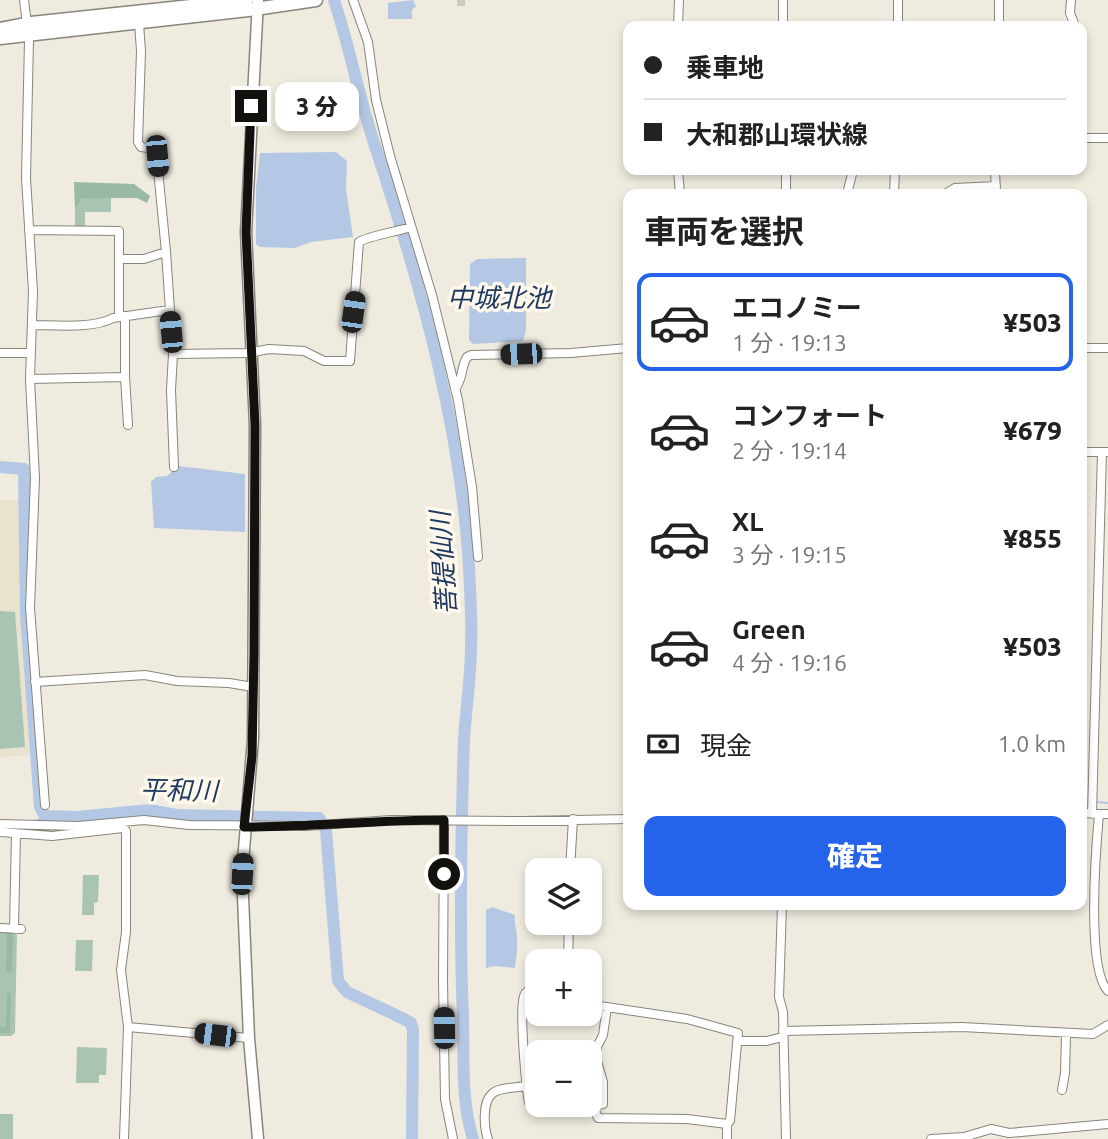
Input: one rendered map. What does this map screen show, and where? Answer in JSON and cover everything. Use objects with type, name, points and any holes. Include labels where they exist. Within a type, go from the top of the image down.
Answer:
[{"type":"highway","points":[[0,38],[28,30],[141,11],[315,0]]},
{"type":"highway","points":[[0,29],[28,30]]},
{"type":"main road","points":[[255,3],[246,232],[255,461],[252,756],[242,874],[249,1038],[258,1139]]},
{"type":"street","points":[[24,0],[28,30],[26,178],[35,478],[30,608],[45,805]]},
{"type":"street","points":[[353,0],[368,42],[376,100],[410,227],[432,295],[455,389],[472,487],[478,557]]},
{"type":"street","points":[[678,0],[678,21]]},
{"type":"street","points":[[783,0],[783,21]]},
{"type":"street","points":[[898,0],[898,21]]},
{"type":"street","points":[[999,0],[999,21]]},
{"type":"street","points":[[1071,0],[1070,13],[1073,21]]},
{"type":"street","points":[[141,11],[138,142],[141,147],[156,149],[173,354],[171,390],[174,467]]},
{"type":"street","points":[[1087,138],[1108,138]]},
{"type":"street","points":[[953,189],[976,189]]},
{"type":"street","points":[[173,354],[297,350],[324,361],[350,362],[359,242],[363,238],[383,236],[410,227]]},
{"type":"street","points":[[29,230],[119,231],[128,425]]},
{"type":"street","points":[[119,259],[144,259],[166,252]]},
{"type":"street","points":[[32,325],[82,325],[106,321],[113,317],[169,310]]},
{"type":"street","points":[[455,389],[463,379],[464,362],[471,355],[570,353],[623,348]]},
{"type":"street","points":[[1087,348],[1108,348]]},
{"type":"street","points":[[0,353],[30,353]]},
{"type":"street","points":[[30,379],[125,377]]},
{"type":"street","points":[[1087,452],[1105,452],[1100,814],[1094,885],[1099,977],[1108,990]]},
{"type":"street","points":[[35,682],[145,676],[253,687]]},
{"type":"street","points":[[0,832],[35,825],[78,826],[144,820],[189,825],[245,818],[306,827],[348,822],[623,819]]},
{"type":"street","points":[[571,858],[573,819]]},
{"type":"street","points":[[446,820],[443,980],[445,1086],[453,1139]]},
{"type":"street","points":[[0,824],[52,836],[123,828],[126,831],[126,932],[121,970],[128,1027],[124,1139]]},
{"type":"street","points":[[0,928],[18,929],[19,829]]},
{"type":"street","points":[[782,910],[779,997],[783,1012],[786,1139]]},
{"type":"street","points":[[525,995],[525,1041]]},
{"type":"street","points":[[602,1006],[706,1024],[738,1033],[727,1139]]},
{"type":"street","points":[[601,1040],[607,1007]]},
{"type":"street","points":[[738,1041],[767,1041],[783,1034],[962,1027],[1066,1035],[1093,1034],[1108,1026]]},
{"type":"street","points":[[128,1027],[249,1038]]},
{"type":"street","points":[[1062,1090],[1066,1035]]},
{"type":"street","points":[[602,1079],[602,1104]]},
{"type":"street","points":[[488,1139],[485,1125],[489,1097],[494,1091],[525,1086]]},
{"type":"street","points":[[598,1117],[687,1119],[727,1124]]},
{"type":"street","points":[[931,1139],[964,1137],[991,1129],[1009,1133],[1108,1125]]},
{"type":"shaded area","points":[[0,500],[25,500],[23,607],[33,755],[0,757]]},
{"type":"green space","points":[[74,182],[134,184],[150,196],[147,203],[137,198],[82,198],[75,210]]},
{"type":"green space","points":[[82,198],[111,198],[111,212],[85,212],[85,231],[75,231],[75,210]]},
{"type":"green space","points":[[0,611],[15,612],[25,747],[0,749]]},
{"type":"green space","points":[[83,875],[99,875],[98,902],[94,903],[94,915],[82,915]]},
{"type":"green space","points":[[0,932],[13,932],[17,935],[15,1033],[11,1036],[0,1036]]},
{"type":"green space","points":[[7,932],[13,932],[12,972],[6,972]]},
{"type":"green space","points":[[76,940],[93,940],[92,971],[75,971]]},
{"type":"green space","points":[[7,993],[11,993],[10,1033],[0,1033],[0,1027],[6,1027]]},
{"type":"green space","points":[[77,1047],[107,1048],[106,1075],[99,1075],[99,1083],[76,1083]]},
{"type":"green space","points":[[0,1114],[13,1114],[13,1139],[0,1139]]},
{"type":"water","points":[[413,0],[416,6],[412,10],[412,19],[388,19],[388,3]]},
{"type":"water","points":[[336,152],[347,161],[346,189],[353,237],[311,242],[295,248],[260,247],[256,244],[256,188],[260,153]]},
{"type":"water","name":"中城北池","points":[[526,258],[526,330],[523,341],[473,344],[469,340],[470,264],[477,259]]},
{"type":"water","points":[[178,466],[245,474],[245,532],[154,528],[151,482],[156,477],[167,476]]},
{"type":"water","points":[[492,907],[515,915],[515,968],[486,968],[486,910]]},
{"type":"waterway","name":"菩提仙川","points":[[334,0],[369,128],[424,308],[460,476],[471,617],[464,739],[461,913],[464,1079],[473,1139]]},
{"type":"waterway","name":"平和川","points":[[0,467],[24,469],[26,614],[40,807],[45,816],[77,817],[150,810],[176,815],[319,818],[326,830],[338,981],[347,992],[411,1023],[412,1139]]},
{"type":"waterway","points":[[1097,802],[1108,803]]},
{"type":"waterway","points":[[34,822],[45,816]]},
{"type":"waterway","points":[[12,828],[23,828]]},
{"type":"tunnel","points":[[461,0],[461,6]]},
{"type":"route","points":[[251,106],[246,232],[255,425],[254,653],[253,739],[244,827],[306,827],[366,821],[444,820],[444,874]]}]
